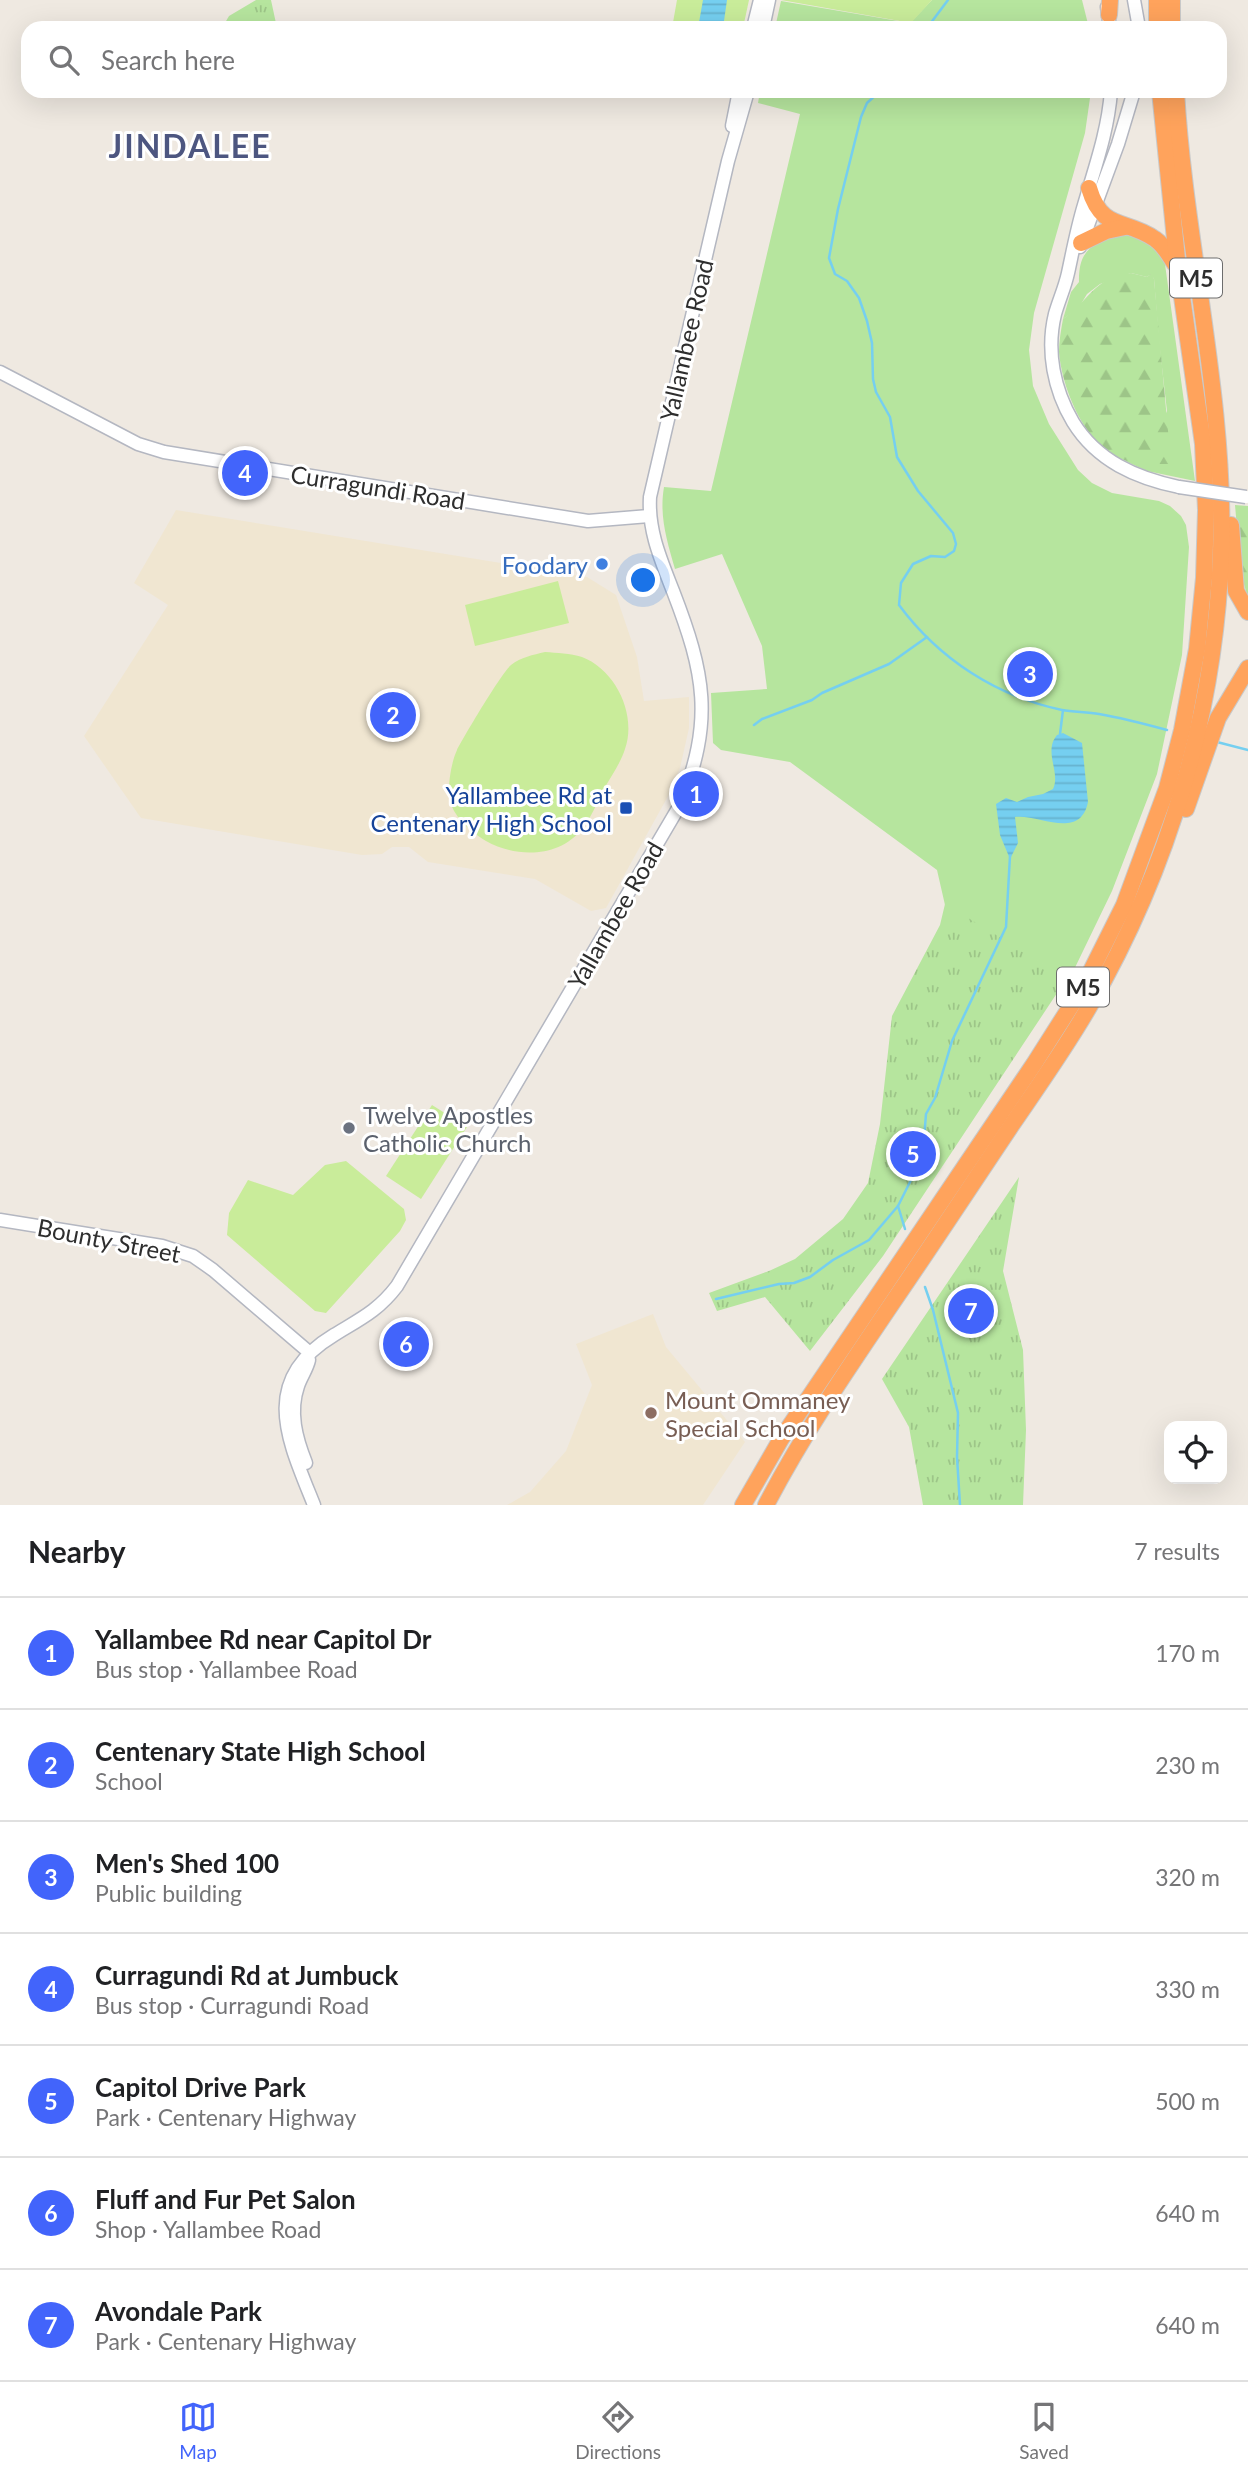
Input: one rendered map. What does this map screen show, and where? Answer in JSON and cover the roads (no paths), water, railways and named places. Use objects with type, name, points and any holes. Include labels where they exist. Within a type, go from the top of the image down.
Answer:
[{"type":"highway","points":[[1157,0],[1157,21]]},
{"type":"highway","points":[[1172,0],[1172,21]]},
{"type":"highway","name":"M5","points":[[743,1505],[781,1439],[1083,987],[1124,905],[1156,822],[1172,769],[1189,696],[1204,578],[1206,510],[1203,444],[1178,270],[1161,98]]},
{"type":"highway","name":"M5","points":[[766,1505],[846,1371],[1088,1009],[1138,912],[1177,806],[1203,711],[1221,555],[1220,465],[1183,179],[1176,98]]},
{"type":"highway","points":[[1089,188],[1095,206],[1108,219],[1160,242],[1178,270]]},
{"type":"highway","points":[[1082,243],[1106,231],[1125,226]]},
{"type":"highway","points":[[1220,465],[1228,482],[1234,581],[1240,601],[1248,612]]},
{"type":"highway","points":[[1155,869],[1166,863],[1218,718],[1248,668]]},
{"type":"main road","points":[[755,21],[760,0]]},
{"type":"main road","points":[[764,21],[769,0]]},
{"type":"main road","points":[[1134,0],[1138,21]]},
{"type":"main road","name":"Yallambee Road","points":[[728,161],[737,98]]},
{"type":"main road","name":"Yallambee Road","points":[[310,1353],[333,1335],[374,1311],[400,1281],[680,805],[688,785],[702,733],[701,683],[692,639],[655,544],[649,516],[651,486],[728,161],[746,98]]},
{"type":"main road","points":[[1068,273],[1071,249],[1107,127],[1110,98]]},
{"type":"main road","points":[[1132,98],[1125,125],[1082,243],[1068,273],[1055,316],[1051,353],[1056,385],[1069,415],[1086,439],[1106,458],[1145,479],[1247,498]]},
{"type":"main road","name":"Curragundi Road","points":[[0,372],[138,444],[164,452],[572,518],[599,520],[649,516]]},
{"type":"main road","name":"Bounty Street","points":[[0,1220],[162,1246],[193,1256],[310,1353]]},
{"type":"main road","points":[[310,1353],[292,1378],[285,1417],[290,1447],[314,1505]]},
{"type":"main road","points":[[310,1353],[298,1386],[293,1416],[299,1445],[323,1505]]},
{"type":"water","points":[[703,0],[727,0],[724,21],[699,21]]},
{"type":"water","points":[[1063,733],[1082,743],[1088,802],[1084,814],[1068,823],[1015,817],[1018,843],[1010,859],[1000,835],[996,804],[1006,798],[1017,802],[1053,789],[1053,742],[1057,735]]},
{"type":"waterway","points":[[932,21],[948,0]]},
{"type":"waterway","points":[[872,98],[861,117],[829,258],[835,274],[847,281],[859,298],[867,321],[872,343],[873,379],[876,392],[890,417],[897,457],[918,491],[953,533],[956,544],[954,551],[945,557],[931,556],[913,564],[901,583],[899,605],[932,642],[992,685],[1038,704],[1062,710],[1094,713],[1167,730]]},
{"type":"waterway","points":[[754,725],[762,719],[812,700],[822,693],[889,664],[927,637]]},
{"type":"waterway","points":[[1060,734],[1063,710]]},
{"type":"waterway","points":[[1217,742],[1248,750]]},
{"type":"waterway","points":[[716,1299],[794,1283],[810,1277],[833,1260],[869,1240],[898,1206],[915,1172],[924,1139],[926,1114],[935,1098],[952,1041],[1006,927],[1010,856]]},
{"type":"waterway","points":[[898,1206],[905,1229]]},
{"type":"waterway","points":[[925,1287],[958,1413],[960,1505]]},
{"type":"place","name":"Curragundi Rd at Jumbuck","points":[[245,473]]},
{"type":"place","name":"Foodary","points":[[602,564]]},
{"type":"place","name":"Men's Shed 100","points":[[1030,674]]},
{"type":"place","name":"Centenary State High School","points":[[393,715]]},
{"type":"place","name":"Yallambee Rd near Capitol Dr","points":[[696,794]]},
{"type":"place","name":"Yallambee Rd at Centenary High School","points":[[626,808]]},
{"type":"place","name":"Twelve Apostles Catholic Church","points":[[349,1128]]},
{"type":"place","name":"Capitol Drive Park","points":[[913,1154]]},
{"type":"place","name":"Avondale Park","points":[[971,1311]]},
{"type":"place","name":"Fluff and Fur Pet Salon","points":[[406,1344]]},
{"type":"place","name":"Mount Ommaney Special School","points":[[651,1413]]},
{"type":"district","name":"JINDALEE","points":[[190,145]]}]
